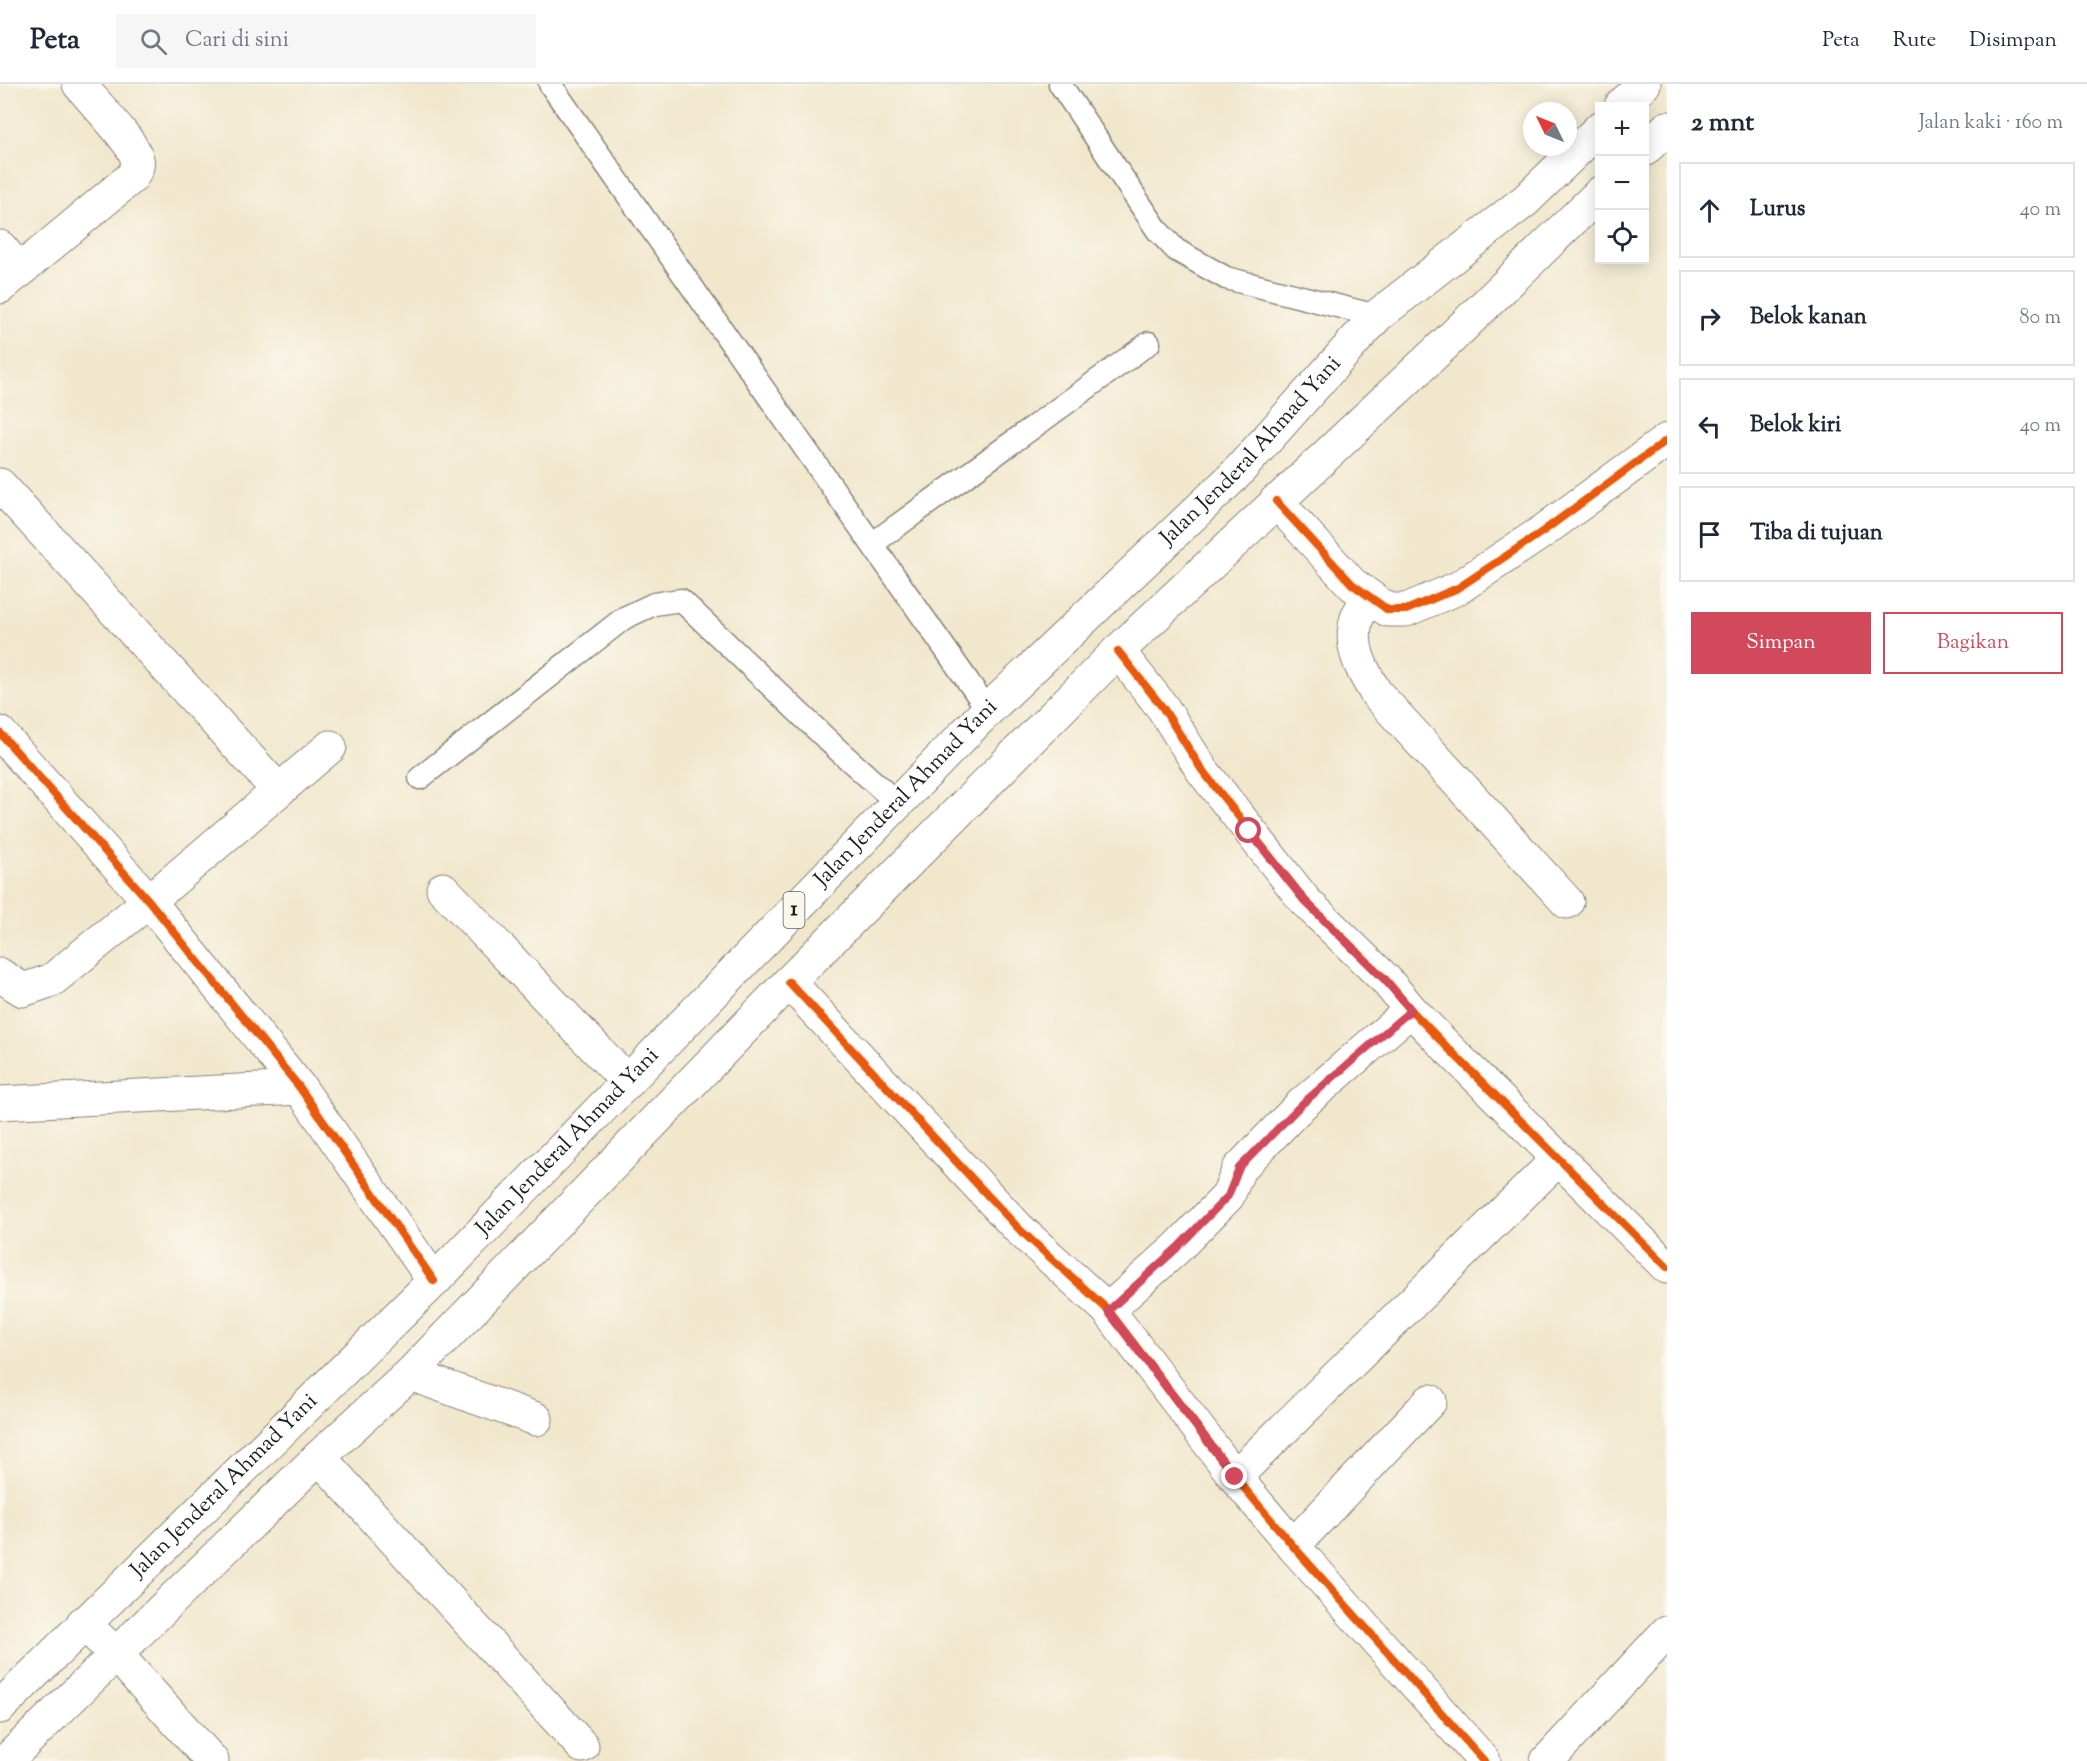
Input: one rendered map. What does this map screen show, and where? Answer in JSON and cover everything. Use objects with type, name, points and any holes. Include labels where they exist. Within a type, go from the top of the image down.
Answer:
[{"type":"main road","points":[[7,268],[132,177],[138,164],[137,156],[124,138],[79,84]]},
{"type":"main road","points":[[1625,102],[1644,84]]},
{"type":"main road","points":[[1649,145],[1667,128]]},
{"type":"main road","name":"Jalan Jenderal Ahmad Yani","points":[[0,1707],[83,1623],[434,1281],[988,710],[1235,475],[1377,316],[1526,200],[1595,132]]},
{"type":"main road","name":"Jalan Jenderal Ahmad Yani","points":[[6,1761],[319,1457],[410,1374],[789,982],[1118,651],[1446,343],[1595,197]]},
{"type":"main road","points":[[1276,501],[1352,584],[1388,610],[1406,610],[1458,588],[1542,532],[1667,440]]},
{"type":"main road","points":[[0,485],[278,790]]},
{"type":"main road","points":[[1368,597],[1357,618],[1354,647],[1363,672],[1376,693],[1567,902]]},
{"type":"main road","points":[[1118,651],[1163,708],[1209,778],[1305,901],[1667,1267]]},
{"type":"main road","points":[[0,733],[149,902],[300,1088],[434,1281]]},
{"type":"main road","points":[[0,975],[23,990],[52,980],[149,902],[330,747]]},
{"type":"main road","points":[[443,889],[628,1082]]},
{"type":"main road","points":[[789,982],[1019,1229],[1108,1311],[1235,1477],[1293,1546],[1484,1761]]},
{"type":"main road","points":[[1108,1311],[1177,1248],[1228,1196],[1239,1168],[1302,1104],[1411,1010]]},
{"type":"main road","points":[[0,1103],[300,1088]]},
{"type":"main road","points":[[1235,1477],[1558,1159]]},
{"type":"main road","points":[[410,1374],[536,1419]]},
{"type":"main road","points":[[1293,1546],[1431,1401]]},
{"type":"main road","points":[[319,1457],[582,1746]]},
{"type":"main road","points":[[83,1623],[117,1655],[212,1761]]},
{"type":"main road","points":[[1547,1761],[1667,1632]]},
{"type":"lane","points":[[550,84],[988,710]]},
{"type":"lane","points":[[1060,84],[1158,231],[1176,250],[1226,278],[1377,316]]},
{"type":"lane","points":[[872,544],[1149,343]]},
{"type":"lane","points":[[420,778],[624,618],[654,604],[681,600],[897,803]]},
{"type":"cycle path","points":[[1276,501],[1352,584],[1388,610],[1406,610],[1458,588],[1542,532],[1667,440]]},
{"type":"cycle path","points":[[1118,651],[1163,708],[1202,770],[1305,901],[1385,979],[1442,1042],[1667,1267]]},
{"type":"cycle path","points":[[0,733],[149,901],[300,1088],[434,1281]]},
{"type":"cycle path","points":[[789,982],[1019,1229],[1108,1310],[1235,1477],[1293,1546],[1484,1761]]},
{"type":"route","points":[[1235,1477],[1108,1311],[1177,1248],[1228,1196],[1239,1168],[1302,1104],[1411,1010],[1385,980],[1305,901],[1249,831]]}]
